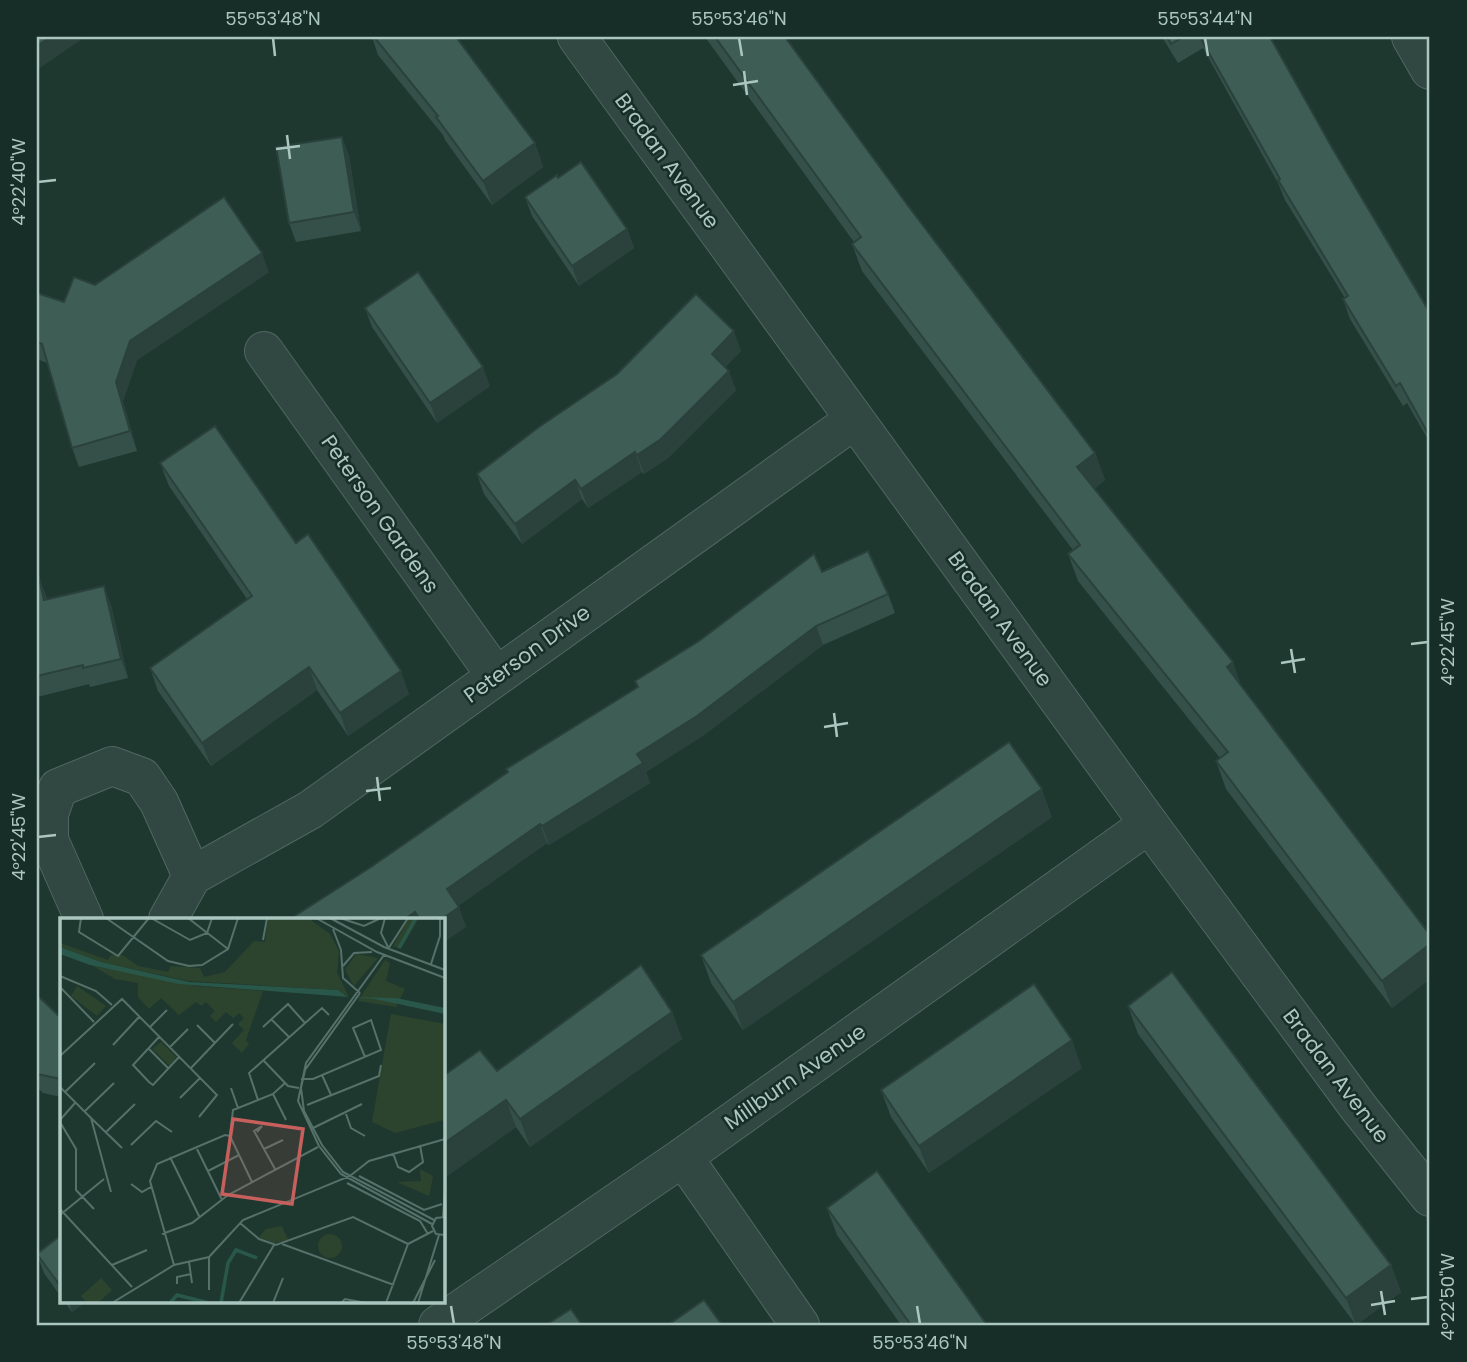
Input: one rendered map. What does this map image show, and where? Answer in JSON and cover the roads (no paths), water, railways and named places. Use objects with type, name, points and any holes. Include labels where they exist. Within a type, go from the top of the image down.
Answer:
[{"type":"street","name":"Bradan Avenue","points":[[577,37],[1149,824],[1359,1108],[1430,1196]]},
{"type":"street","points":[[1411,37],[1430,69]]},
{"type":"street","name":"Peterson Gardens","points":[[264,351],[496,676]]},
{"type":"street","name":"Peterson Drive","points":[[192,876],[310,810],[854,420]]},
{"type":"street","points":[[84,918],[49,840],[50,814],[58,788],[112,766],[142,777],[159,802],[192,876],[169,918]]},
{"type":"street","name":"Millburn Avenue","points":[[438,1325],[682,1157],[1149,824]]},
{"type":"street","points":[[682,1157],[800,1325]]}]
